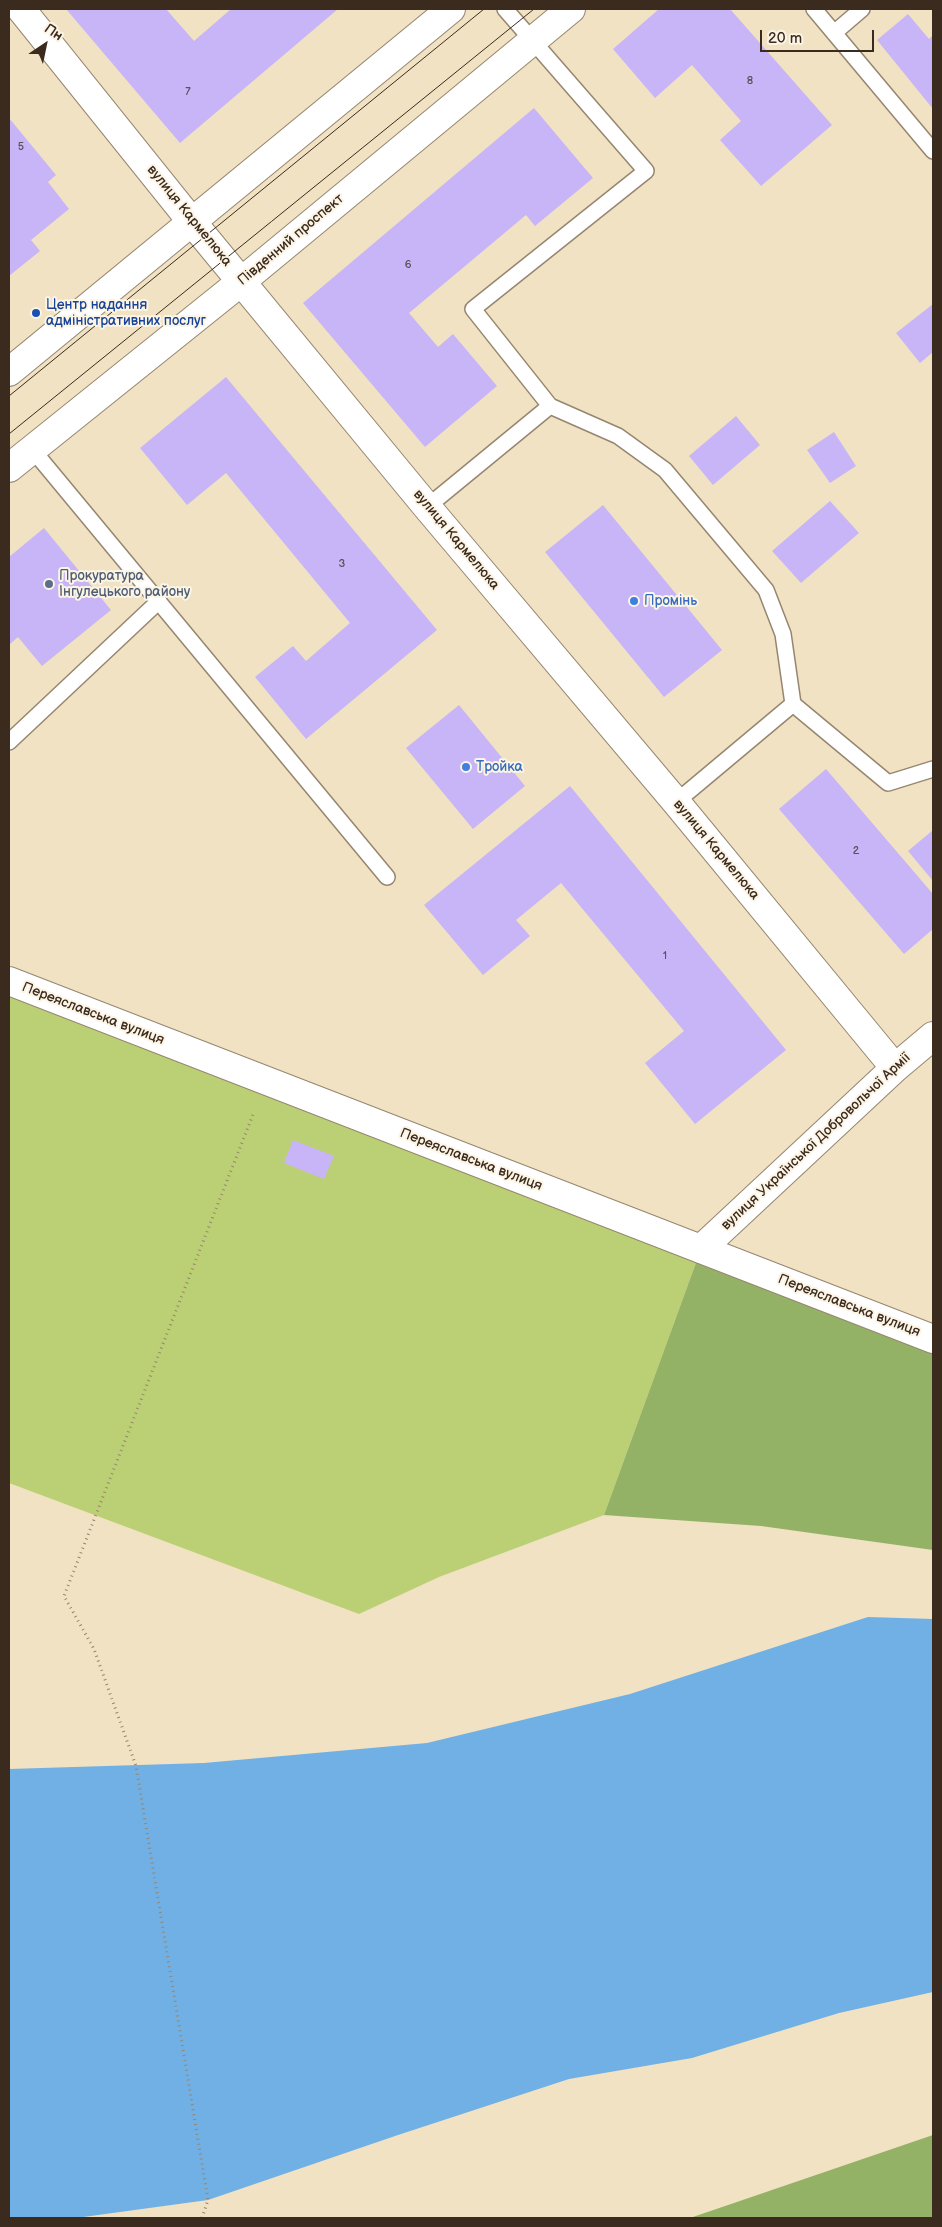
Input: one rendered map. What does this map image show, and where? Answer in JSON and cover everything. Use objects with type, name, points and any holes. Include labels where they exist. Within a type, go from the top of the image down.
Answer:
[{"type":"main road","name":"вулиця Кармелюка","points":[[21,9],[192,222],[242,280],[427,507],[676,802],[895,1068]]},
{"type":"main road","points":[[9,372],[451,9]]},
{"type":"main road","name":"Південний проспект","points":[[9,468],[242,280],[571,9]]},
{"type":"main road","name":"Переяславська вулиця","points":[[9,981],[933,1339]]},
{"type":"main road","name":"вулиця Української Добровольчої Армії","points":[[701,1249],[895,1068],[933,1036]]},
{"type":"lane","points":[[505,9],[646,171],[473,309],[550,406],[618,436],[665,470],[766,590],[783,634],[794,704],[888,784],[933,769]]},
{"type":"lane","points":[[814,9],[933,151]]},
{"type":"lane","points":[[834,33],[862,9]]},
{"type":"lane","points":[[427,507],[550,406]]},
{"type":"lane","points":[[32,449],[388,878]]},
{"type":"lane","points":[[9,742],[159,601]]},
{"type":"lane","points":[[676,802],[794,704]]},
{"type":"path","points":[[202,2218],[208,2200],[136,1766],[94,1649],[64,1596],[266,1081]]},
{"type":"green space","points":[[9,981],[701,1249],[604,1515],[439,1577],[359,1614],[9,1483]]},
{"type":"green space","points":[[701,1249],[933,1339],[933,1550],[761,1526],[604,1515]]},
{"type":"green space","points":[[933,2135],[933,2218],[690,2218]]},
{"type":"water","points":[[868,1617],[933,1619],[933,1992],[839,2013],[692,2058],[569,2079],[208,2200],[76,2218],[9,2218],[9,1769],[204,1763],[427,1743],[630,1694]]},
{"type":"building","points":[[66,9],[166,9],[194,41],[231,9],[338,9],[180,143]]},
{"type":"building","points":[[659,9],[730,9],[832,125],[761,186],[720,140],[741,121],[692,65],[655,98],[613,49]]},
{"type":"building","points":[[908,14],[929,39],[933,35],[933,109],[877,40]]},
{"type":"building","points":[[534,108],[593,178],[535,226],[526,215],[409,313],[438,347],[453,334],[497,386],[425,447],[303,303]]},
{"type":"building","points":[[9,118],[56,175],[48,182],[69,209],[31,240],[40,251],[9,276]]},
{"type":"building","points":[[933,304],[933,352],[920,363],[896,333]]},
{"type":"building","points":[[226,377],[437,630],[306,739],[255,677],[293,646],[306,661],[350,623],[226,473],[187,505],[140,448]]},
{"type":"building","points":[[736,416],[760,445],[713,485],[689,456]]},
{"type":"building","points":[[834,432],[856,466],[830,483],[807,450]]},
{"type":"building","points":[[830,501],[859,533],[801,583],[772,551]]},
{"type":"building","name":"Промінь","points":[[603,505],[722,650],[664,697],[545,552]]},
{"type":"building","name":"Прокуратура Інгулецького району","points":[[44,528],[111,610],[42,666],[18,637],[9,645],[9,557]]},
{"type":"building","name":"Тройка","points":[[459,705],[525,786],[473,829],[406,748]]},
{"type":"building","points":[[826,769],[933,894],[933,929],[904,954],[779,809]]},
{"type":"building","points":[[570,786],[786,1050],[695,1124],[645,1063],[684,1031],[561,883],[516,920],[530,936],[483,975],[424,905]]},
{"type":"building","points":[[933,830],[933,881],[908,851]]},
{"type":"building","points":[[293,1140],[334,1156],[324,1179],[284,1163]]},
{"type":"tram line","points":[[9,396],[484,9]]},
{"type":"tram line","points":[[9,434],[534,9]]},
{"type":"place","name":"Центр надання адміністративних послуг","points":[[36,313]]},
{"type":"place","name":"Прокуратура Інгулецького району","points":[[49,584]]},
{"type":"place","name":"Промінь","points":[[634,601]]},
{"type":"place","name":"Тройка","points":[[466,767]]}]
